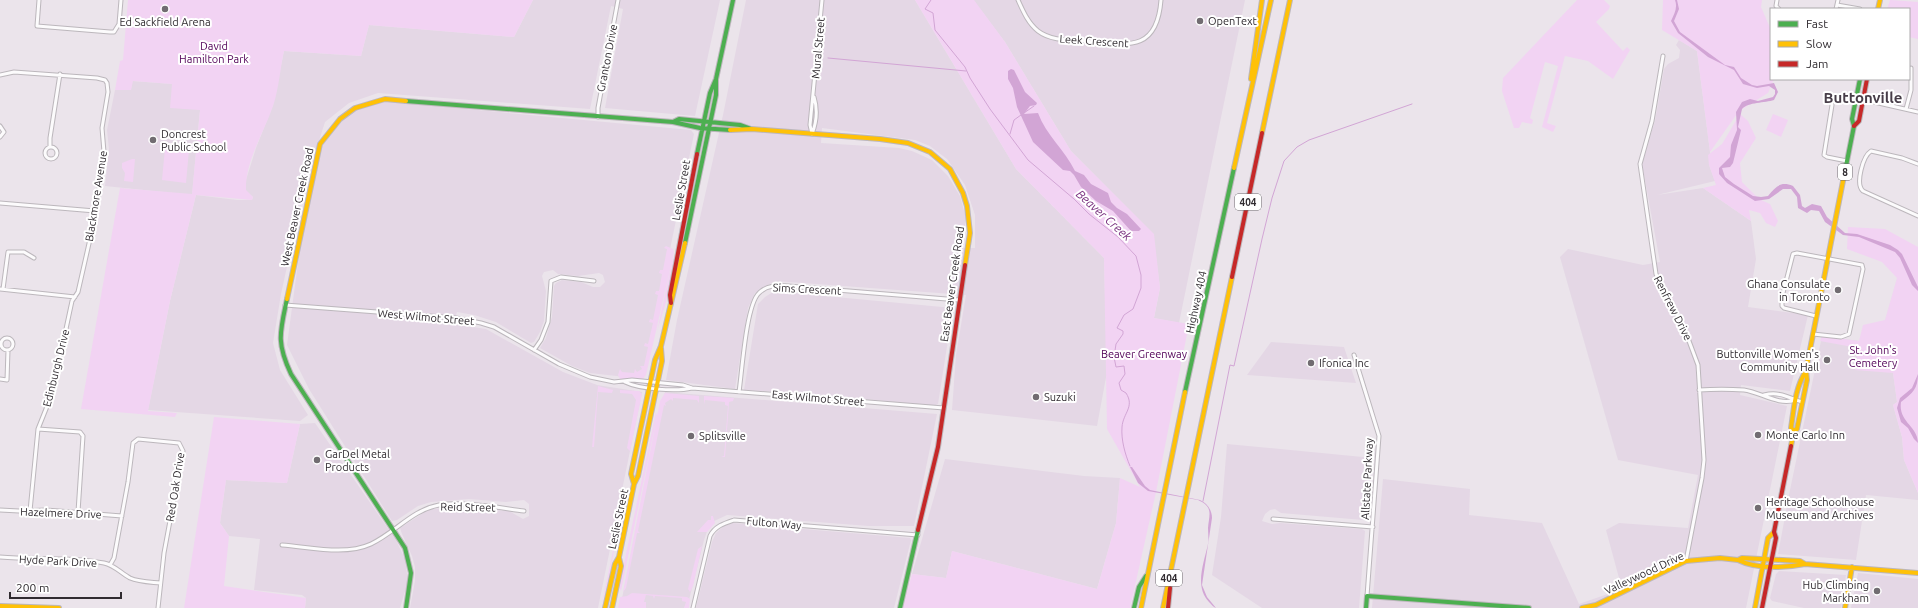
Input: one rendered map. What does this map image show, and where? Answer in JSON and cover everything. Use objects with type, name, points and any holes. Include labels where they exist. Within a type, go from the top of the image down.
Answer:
[{"type":"main road","name":"Leslie Street","points":[[671,305],[670,295],[702,127],[710,93],[716,79],[733,0]]},
{"type":"main road","points":[[1246,112],[1262,0]]},
{"type":"main road","name":"Highway 404","points":[[1141,608],[1181,409],[1271,0]]},
{"type":"main road","name":"404","points":[[1163,608],[1290,0]]},
{"type":"main road","name":"Leslie Street","points":[[634,484],[631,474],[655,360],[661,346],[679,273],[711,122],[716,95],[716,79]]},
{"type":"main road","name":"8","points":[[1762,608],[1776,538],[1774,532],[1794,432],[1797,429],[1807,380],[1806,370],[1854,126],[1852,119],[1860,80]]},
{"type":"main road","name":"8","points":[[1854,126],[1859,121],[1867,80]]},
{"type":"main road","name":"West Beaver Creek Road","points":[[406,608],[411,580],[410,567],[405,548],[394,529],[287,368],[282,355],[280,335],[285,305],[320,144],[328,130],[338,118],[358,105],[385,99],[673,122],[680,125],[702,127]]},
{"type":"main road","name":"West Beaver Creek Road","points":[[673,122],[679,119],[711,122]]},
{"type":"main road","name":"East Beaver Creek Road","points":[[711,122],[740,124],[752,129]]},
{"type":"main road","name":"East Beaver Creek Road","points":[[702,127],[740,130],[752,129],[902,142],[928,151],[945,164],[955,176],[964,192],[970,217],[970,233],[944,408],[934,468],[900,608]]},
{"type":"main road","name":"Leslie Street","points":[[605,608],[615,564],[619,557],[634,484],[638,476],[662,361],[661,346]]},
{"type":"main road","name":"8","points":[[1794,432],[1791,428],[1796,400],[1802,377],[1806,370]]},
{"type":"main road","name":"8","points":[[1755,608],[1768,538],[1774,532]]},
{"type":"main road","points":[[1168,608],[1176,548]]},
{"type":"main road","name":"Leslie Street","points":[[612,608],[621,566],[619,557]]},
{"type":"main road","name":"Valleywood Drive","points":[[1582,608],[1596,605],[1686,561],[1720,558],[1738,560],[1742,558],[1764,563],[1799,566],[1805,564],[1918,573]]},
{"type":"main road","points":[[1845,608],[1852,567]]},
{"type":"main road","points":[[1134,608],[1139,587],[1148,572]]},
{"type":"main road","points":[[1367,596],[1529,608]]},
{"type":"main road","name":"Allstate Parkway","points":[[1366,608],[1367,596]]},
{"type":"main road","points":[[0,606],[59,608]]},
{"type":"street","points":[[39,0],[37,26],[110,32],[117,31],[122,0]]},
{"type":"street","name":"Granton Drive","points":[[598,117],[598,108],[618,0]]},
{"type":"street","name":"Mural Street","points":[[812,134],[810,125],[814,96],[822,0]]},
{"type":"street","name":"Leek Crescent","points":[[1018,0],[1032,26],[1038,32],[1050,37],[1123,45],[1138,42],[1155,29],[1160,17],[1161,0]]},
{"type":"street","points":[[1838,0],[1836,7],[1848,8]]},
{"type":"street","name":"Renfrew Drive","points":[[1663,56],[1652,120],[1640,164],[1656,274],[1692,345],[1698,366],[1704,460],[1686,561]]},
{"type":"street","points":[[1906,109],[1911,90],[1911,68]]},
{"type":"street","name":"Blackmore Avenue","points":[[0,75],[14,72],[60,74],[98,78],[105,80],[107,83],[108,92],[102,128],[104,152],[95,211],[81,277],[75,297]]},
{"type":"street","points":[[50,147],[50,138],[60,74]]},
{"type":"street","name":"Mural Street","points":[[812,134],[816,125],[817,107],[814,96]]},
{"type":"street","points":[[1847,162],[1824,155],[1827,129],[1834,96],[1857,98],[1918,112]]},
{"type":"street","points":[[0,126],[4,132],[0,137]]},
{"type":"street","points":[[50,147],[56,150],[57,154],[52,160],[48,159],[45,154],[45,150],[50,147]]},
{"type":"street","points":[[1918,164],[1902,158],[1871,151],[1864,158],[1859,184],[1863,191],[1918,216]]},
{"type":"street","points":[[0,203],[95,211]]},
{"type":"street","points":[[34,258],[24,252],[8,252],[2,289],[75,297]]},
{"type":"street","points":[[1813,334],[1841,337],[1849,334],[1863,269],[1862,265],[1829,258],[1797,253],[1793,254],[1781,302],[1784,308],[1816,316]]},
{"type":"street","points":[[534,350],[541,340],[548,322],[551,281],[561,277],[594,281]]},
{"type":"street","name":"Sims Crescent","points":[[739,392],[750,312],[758,294],[767,287],[788,286],[960,300]]},
{"type":"street","name":"Edinburgh Drive","points":[[30,511],[38,429],[52,394],[72,301],[75,297]]},
{"type":"street","name":"West Wilmot Street","points":[[285,305],[469,320],[494,328],[577,373],[602,381],[625,382],[632,380],[657,383]]},
{"type":"street","points":[[0,379],[7,380],[8,350],[12,348],[13,342],[11,338],[5,337],[0,344],[2,348],[8,350]]},
{"type":"street","name":"Allstate Parkway","points":[[1354,355],[1379,436],[1367,596]]},
{"type":"street","name":"West Wilmot Street","points":[[625,382],[631,385],[656,388]]},
{"type":"street","name":"East Wilmot Street","points":[[657,383],[692,388],[828,397],[944,408]]},
{"type":"street","name":"East Wilmot Street","points":[[656,388],[683,390],[692,388]]},
{"type":"street","points":[[1699,390],[1743,390],[1774,399],[1790,402],[1796,400]]},
{"type":"street","points":[[1764,395],[1774,393],[1791,396],[1802,402]]},
{"type":"street","points":[[38,429],[80,432],[83,436],[78,512]]},
{"type":"street","name":"Red Oak Drive","points":[[110,565],[114,558],[122,516],[133,443],[138,439],[179,443],[183,451],[160,583],[158,608]]},
{"type":"street","name":"Reid Street","points":[[282,545],[338,550],[357,549],[372,543],[419,512],[441,505],[524,510]]},
{"type":"street","name":"Hazelmere Drive","points":[[0,510],[78,512],[122,516]]},
{"type":"street","points":[[1273,519],[1373,527]]},
{"type":"street","name":"Fulton Way","points":[[693,608],[710,536],[717,527],[727,522],[734,520],[918,535]]},
{"type":"street","name":"Hyde Park Drive","points":[[0,557],[23,559],[41,557],[96,562],[110,565],[131,578],[160,583]]},
{"type":"shaded area","points":[[533,0],[720,0],[695,116],[605,108],[623,9],[611,6],[590,109],[378,93],[349,103],[325,122],[312,163],[299,212],[281,294],[273,343],[280,370],[308,415],[300,421],[148,410],[170,301],[196,195],[237,200],[252,200],[253,197],[246,191],[246,180],[256,148],[273,105],[284,51],[361,56],[369,25],[514,37]]},
{"type":"shaded area","points":[[746,0],[915,0],[1016,169],[1104,258],[1107,372],[1097,426],[952,410],[956,355],[966,295],[775,281],[755,293],[748,308],[735,389],[666,380],[677,320],[723,115]],"holes":[[[822,128],[915,140],[930,146],[947,159],[965,185],[975,215],[975,248],[961,248],[966,218],[960,196],[948,176],[932,160],[912,151],[899,148],[821,143]]]},
{"type":"shaded area","points":[[973,0],[1245,0],[1179,323],[1154,318],[1160,288],[1153,234],[1071,151],[1005,42]]},
{"type":"shaded area","points":[[1675,0],[1677,0],[1679,9],[1674,21],[1680,32],[1725,65],[1734,67],[1741,78],[1752,85],[1757,86],[1774,83],[1778,92],[1774,100],[1748,105],[1742,109],[1738,127],[1741,130],[1733,163],[1730,167],[1722,168],[1725,177],[1753,196],[1768,196],[1776,187],[1782,184],[1793,186],[1800,195],[1802,206],[1805,208],[1812,204],[1821,206],[1827,217],[1845,233],[1857,234],[1890,245],[1898,250],[1902,254],[1918,287],[1918,291],[1912,285],[1900,258],[1895,252],[1859,237],[1843,235],[1825,222],[1819,211],[1811,210],[1807,213],[1798,208],[1797,197],[1791,189],[1783,189],[1769,199],[1755,201],[1727,183],[1719,174],[1719,168],[1730,157],[1731,145],[1737,130],[1736,112],[1742,102],[1750,99],[1758,101],[1773,97],[1775,90],[1769,86],[1757,88],[1743,84],[1734,70],[1708,57],[1678,33],[1671,21],[1676,8]]},
{"type":"shaded area","points":[[1679,40],[1697,51],[1710,152],[1709,165],[1715,181],[1657,195],[1703,188],[1751,221],[1756,259],[1748,307],[1808,315],[1790,391],[1741,385],[1740,395],[1787,406],[1746,608],[1372,608],[1383,479],[1470,489],[1469,515],[1542,523],[1579,604],[1622,589],[1606,530],[1619,523],[1688,528],[1698,475],[1618,460],[1560,257],[1568,249],[1643,265],[1660,262],[1642,164],[1655,121],[1664,69],[1668,64],[1679,58],[1680,50],[1676,45]]},
{"type":"shaded area","points":[[1011,69],[1014,70],[1025,92],[1037,103],[1036,105],[1030,106],[1024,114],[1038,113],[1041,121],[1075,171],[1084,175],[1091,184],[1108,193],[1111,202],[1127,214],[1141,229],[1139,231],[1131,231],[1113,211],[1096,201],[1081,187],[1070,171],[1063,170],[1033,142],[1017,107],[1013,88],[1008,79],[1008,71]]},
{"type":"shaded area","name":"Doncrest Public School","points":[[132,81],[173,84],[200,110],[192,195],[105,186],[109,149],[107,130],[115,90],[131,90]]},
{"type":"shaded area","points":[[381,101],[691,130],[694,134],[643,379],[590,373],[572,366],[540,348],[546,338],[552,317],[554,286],[556,283],[562,280],[581,282],[593,287],[600,287],[605,282],[603,275],[599,273],[578,276],[558,274],[553,270],[544,272],[542,276],[546,291],[544,321],[534,342],[531,343],[496,322],[474,315],[457,312],[453,324],[486,329],[563,372],[597,385],[642,392],[598,608],[410,608],[415,581],[415,567],[400,528],[428,510],[448,507],[509,511],[523,519],[529,516],[529,504],[524,500],[506,502],[469,499],[431,502],[418,506],[397,520],[392,521],[309,389],[287,345],[302,233],[321,149],[329,133],[341,120],[359,108]]},
{"type":"shaded area","points":[[773,292],[953,308],[938,404],[933,406],[828,395],[744,390],[758,304]]},
{"type":"shaded area","points":[[1822,336],[1889,343],[1897,402],[1893,405],[1902,437],[1904,460],[1918,493],[1918,500],[1866,495],[1856,560],[1778,554]]},
{"type":"shaded area","points":[[1271,342],[1344,347],[1356,383],[1247,375]]},
{"type":"shaded area","points":[[1918,374],[1916,387],[1909,396],[1901,402],[1901,409],[1905,419],[1915,432],[1918,443],[1908,428],[1901,422],[1897,408],[1900,398],[1912,388]]},
{"type":"shaded area","points":[[665,392],[937,414],[914,526],[869,526],[727,515],[710,523],[704,540],[687,608],[620,608]]},
{"type":"shaded area","points":[[315,423],[396,540],[405,559],[408,581],[400,608],[305,608],[306,598],[302,595],[254,590],[260,539],[229,536],[220,523],[226,480],[287,483],[300,424]]},
{"type":"shaded area","points":[[1227,444],[1373,458],[1367,516],[1363,520],[1281,513],[1275,509],[1270,510],[1265,514],[1262,521],[1272,524],[1280,523],[1362,529],[1365,531],[1359,608],[1262,608],[1212,575],[1221,517]]},
{"type":"shaded area","points":[[945,459],[1084,476],[1120,478],[1116,523],[1097,589],[952,551],[946,578],[912,574]]},
{"type":"shaded area","points":[[1130,467],[1132,467],[1145,486],[1150,490],[1200,500],[1209,507],[1212,518],[1202,585],[1207,597],[1216,608],[1204,596],[1201,582],[1201,574],[1208,542],[1208,509],[1198,500],[1148,491],[1138,483]]},
{"type":"shaded area","points":[[733,523],[910,538],[911,540],[894,608],[696,608],[712,542],[716,533],[724,526]]},
{"type":"shaded area","points":[[1779,571],[1846,575],[1841,608],[1804,608],[1772,601],[1770,598],[1776,574]]},
{"type":"shaded area","points":[[1858,573],[1918,579],[1918,608],[1851,608]]},
{"type":"green space","name":"David Hamilton Park","points":[[128,0],[533,0],[514,37],[369,25],[361,56],[284,51],[273,106],[249,168],[246,190],[253,197],[252,200],[196,195],[170,301],[148,411],[177,413],[175,417],[81,409],[120,188],[192,194],[200,110],[170,108],[172,84],[133,81],[131,90],[115,90],[120,61],[123,60]]},
{"type":"green space","name":"Beaver Greenway","points":[[915,0],[974,0],[1005,42],[1071,151],[1154,234],[1160,288],[1154,318],[1189,324],[1156,492],[1130,608],[903,608],[912,574],[946,578],[952,551],[1097,589],[1116,523],[1120,478],[1140,487],[1107,429],[1104,258],[1016,169]]},
{"type":"green space","points":[[1577,0],[1604,0],[1610,6],[1609,9],[1596,22],[1623,51],[1627,47],[1630,50],[1613,79],[1588,61],[1565,56],[1547,123],[1556,126],[1553,132],[1542,127],[1558,66],[1545,62],[1530,118],[1533,120],[1532,124],[1522,122],[1519,128],[1514,128],[1502,91],[1503,78]]},
{"type":"green space","points":[[1663,0],[1762,0],[1761,7],[1770,28],[1770,80],[1774,80],[1768,93],[1739,111],[1710,152],[1697,51],[1662,30]]},
{"type":"green space","points":[[1890,0],[1918,2],[1918,39],[1910,37],[1910,8],[1887,8]]},
{"type":"green space","points":[[1740,114],[1748,121],[1756,138],[1740,163],[1742,182],[1759,199],[1770,204],[1778,221],[1775,227],[1766,223],[1760,213],[1749,210],[1751,221],[1703,188],[1716,185],[1709,165],[1708,155],[1722,144]]},
{"type":"green space","points":[[1773,114],[1788,120],[1781,137],[1766,130]]},
{"type":"green space","points":[[165,148],[189,150],[186,183],[162,180]]},
{"type":"green space","points":[[135,159],[133,182],[124,181],[125,173],[122,168],[122,163]]},
{"type":"green space","name":"St. John's Cemetery","points":[[1848,227],[1885,229],[1918,247],[1918,493],[1904,460],[1902,437],[1893,405],[1897,402],[1893,373],[1855,370],[1858,348],[1820,341],[1822,336],[1859,341],[1863,325],[1885,320],[1897,278],[1882,262],[1847,249]]},
{"type":"green space","points":[[666,246],[673,249],[674,252],[646,375],[642,380],[620,379],[618,375],[620,369],[622,372],[634,373],[635,369],[637,372],[642,369],[640,366],[644,366],[648,347],[644,346],[645,343],[648,344],[653,323],[649,322],[650,319],[653,320],[658,295],[655,294],[656,291],[659,291],[662,274],[659,273],[660,270],[663,270],[667,249],[664,248]]},
{"type":"green space","points":[[675,253],[666,302],[657,332],[672,261]]},
{"type":"green space","points":[[598,386],[613,390],[612,393],[598,392],[594,447],[592,447]]},
{"type":"green space","points":[[620,390],[639,391],[642,394],[630,451],[627,448],[636,400],[632,394],[620,393]]},
{"type":"green space","points":[[665,393],[699,396],[699,403],[697,400],[673,398],[673,401],[671,399],[665,403],[666,406],[664,405],[638,531],[640,533],[637,533],[626,588],[623,592],[660,401]]},
{"type":"green space","points":[[704,396],[734,398],[733,401],[729,402],[725,457],[721,457],[724,456],[728,406],[725,405],[725,402],[705,400],[704,404]]},
{"type":"green space","points":[[656,412],[657,416],[621,591],[619,587]]},
{"type":"green space","points":[[214,417],[300,424],[287,483],[226,480],[220,523],[229,536],[224,586],[306,598],[305,608],[184,608]]},
{"type":"green space","points":[[624,499],[608,582],[602,603]]},
{"type":"green space","points":[[711,516],[713,516],[715,523],[707,532],[697,532],[708,520],[711,520]]},
{"type":"green space","points":[[702,546],[693,586],[690,592],[688,589],[698,549]]},
{"type":"green space","points":[[632,593],[687,597],[690,599],[689,608],[684,608],[686,602],[682,601],[682,598],[655,596],[654,599],[653,596],[646,595],[644,602],[646,602],[646,608],[618,608],[620,597],[627,596]]},
{"type":"waterway","name":"Beaver Creek","points":[[931,0],[925,9],[933,13],[935,30],[965,67],[970,78],[990,109],[1028,160],[1074,199],[1089,214],[1118,237],[1136,256],[1141,275],[1141,288],[1133,309],[1124,315],[1117,328],[1123,331],[1123,334],[1116,344],[1114,357],[1116,367],[1124,366],[1125,374],[1119,383],[1121,390],[1126,393],[1129,406],[1123,422],[1122,437],[1130,466]]},
{"type":"waterway","points":[[828,58],[966,71]]},
{"type":"waterway","points":[[1203,501],[1230,365],[1234,366],[1262,239],[1272,198],[1284,161],[1297,147],[1309,140],[1412,104]]},
{"type":"waterway","points":[[1024,113],[1034,106]]},
{"type":"waterway","points":[[1010,134],[1014,120],[1021,115]]},
{"type":"traffic: fast","points":[[697,154],[710,93],[716,79],[733,0]]},
{"type":"traffic: fast","points":[[685,243],[716,95],[716,79]]},
{"type":"traffic: fast","points":[[1844,176],[1854,126],[1852,119],[1860,80]]},
{"type":"traffic: fast","points":[[406,101],[673,122],[700,128],[730,130]]},
{"type":"traffic: fast","points":[[673,122],[679,119],[740,125],[751,129]]},
{"type":"traffic: fast","points":[[1185,392],[1234,168]]},
{"type":"traffic: fast","points":[[287,299],[281,329],[281,345],[286,363],[291,374],[405,548],[411,573],[406,608]]},
{"type":"traffic: fast","points":[[900,608],[918,530]]},
{"type":"traffic: fast","points":[[1134,608],[1139,587],[1146,576]]},
{"type":"traffic: fast","points":[[1366,608],[1367,596],[1529,608]]},
{"type":"traffic: slow","points":[[1251,79],[1262,0]]},
{"type":"traffic: slow","points":[[1234,168],[1271,0]]},
{"type":"traffic: slow","points":[[1262,133],[1290,0]]},
{"type":"traffic: slow","points":[[1878,8],[1880,0]]},
{"type":"traffic: slow","points":[[287,299],[320,144],[340,119],[355,108],[385,99],[406,101]]},
{"type":"traffic: slow","points":[[730,130],[752,129],[880,139],[908,143],[930,152],[950,169],[963,193],[967,206],[970,233],[965,265]]},
{"type":"traffic: slow","points":[[1791,446],[1794,431],[1797,429],[1807,380],[1806,370],[1844,176]]},
{"type":"traffic: slow","points":[[634,484],[631,474],[655,360],[661,346],[685,243]]},
{"type":"traffic: slow","points":[[1163,608],[1232,277]]},
{"type":"traffic: slow","points":[[605,608],[615,564],[619,557],[634,484],[638,476],[662,361],[661,348]]},
{"type":"traffic: slow","points":[[1794,431],[1791,428],[1796,398],[1799,384],[1806,371]]},
{"type":"traffic: slow","points":[[1141,608],[1185,392]]},
{"type":"traffic: slow","points":[[1755,608],[1768,538],[1774,532]]},
{"type":"traffic: slow","points":[[612,608],[621,566],[619,558]]},
{"type":"traffic: slow","points":[[1582,608],[1596,605],[1686,561],[1720,558],[1738,560],[1742,558],[1800,561],[1805,564]]},
{"type":"traffic: slow","points":[[1738,560],[1753,565],[1771,567],[1805,564],[1918,573]]},
{"type":"traffic: slow","points":[[1845,608],[1852,567]]},
{"type":"traffic: slow","points":[[0,606],[59,608]]},
{"type":"traffic: jam","points":[[1854,126],[1859,121],[1867,80]]},
{"type":"traffic: jam","points":[[1232,277],[1262,133]]},
{"type":"traffic: jam","points":[[671,303],[670,295],[697,154]]},
{"type":"traffic: jam","points":[[918,530],[938,447],[965,265]]},
{"type":"traffic: jam","points":[[1762,608],[1776,538],[1774,532],[1791,446]]},
{"type":"traffic: jam","points":[[1168,608],[1170,588]]},
{"type":"place","name":"Ed Sackfield Arena","points":[[165,9]]},
{"type":"place","name":"OpenText","points":[[1200,21]]},
{"type":"place","name":"Doncrest Public School","points":[[153,140]]},
{"type":"place","name":"Ghana Consulate in Toronto","points":[[1838,290]]},
{"type":"place","name":"Buttonville Women's Community Hall","points":[[1827,360]]},
{"type":"place","name":"Ifonica Inc","points":[[1311,363]]},
{"type":"place","name":"Suzuki","points":[[1036,397]]},
{"type":"place","name":"Monte Carlo Inn","points":[[1758,435]]},
{"type":"place","name":"Splitsville","points":[[691,436]]},
{"type":"place","name":"GarDel Metal Products","points":[[317,460]]},
{"type":"place","name":"Heritage Schoolhouse Museum and Archives","points":[[1758,508]]},
{"type":"place","name":"Hub Climbing Markham","points":[[1877,591]]},
{"type":"district","name":"Buttonville","points":[[1863,97]]}]
